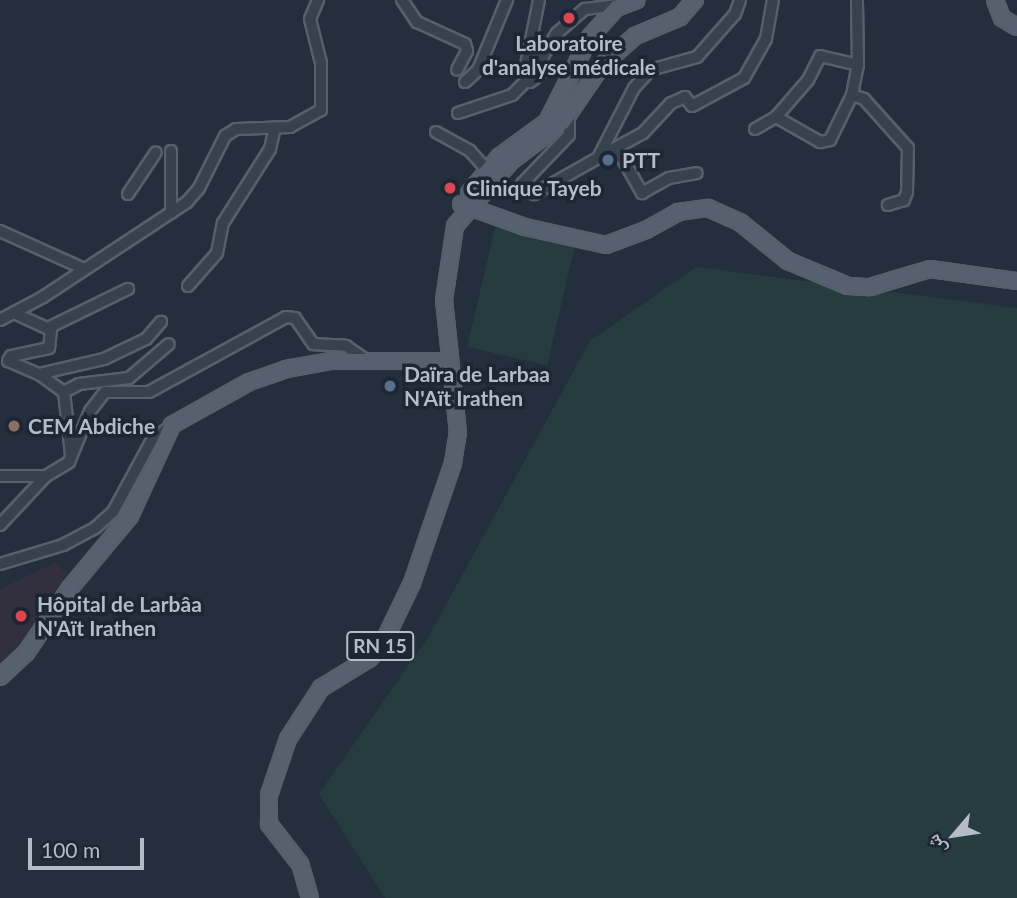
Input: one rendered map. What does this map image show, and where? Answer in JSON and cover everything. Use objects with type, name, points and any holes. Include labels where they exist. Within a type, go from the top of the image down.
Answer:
[{"type":"main road","points":[[464,205],[510,162],[552,134],[569,116],[602,65],[631,39],[680,17],[695,0]]},
{"type":"main road","points":[[995,0],[1002,18],[1017,27]]},
{"type":"main road","points":[[0,677],[26,653],[70,587],[130,516],[166,430],[249,383],[286,369],[366,360],[449,357],[444,308],[449,245],[464,205],[487,170],[547,122],[574,62],[608,16],[630,2]]},
{"type":"main road","points":[[464,205],[525,226],[606,245],[646,230],[678,212],[708,208],[741,223],[806,271],[848,286],[870,287],[930,269],[1017,281]]},
{"type":"main road","name":"RN 15","points":[[310,898],[300,864],[269,824],[269,794],[288,739],[321,688],[378,650],[407,594],[456,449],[449,357]]},
{"type":"street","points":[[0,320],[171,213],[200,188],[225,136],[250,125],[275,128],[301,123],[321,110],[321,63],[310,19],[318,0]]},
{"type":"street","points":[[402,0],[417,22],[465,44],[467,51],[457,70]]},
{"type":"street","points":[[465,82],[478,70],[507,0]]},
{"type":"street","points":[[458,113],[512,95],[527,80],[539,0]]},
{"type":"street","points":[[598,158],[634,88],[650,69],[697,57],[728,24],[740,0]]},
{"type":"street","points":[[569,116],[569,135],[522,184],[534,194],[643,133],[671,103],[685,97],[692,106],[744,78],[766,39],[773,0]]},
{"type":"street","points":[[776,117],[784,126],[824,143],[852,95],[858,65],[857,0]]},
{"type":"street","points":[[527,80],[534,82],[557,33],[585,9],[630,2]]},
{"type":"street","points":[[755,129],[776,117],[808,80],[820,56],[858,65]]},
{"type":"street","points":[[852,95],[864,99],[908,148],[907,192],[904,200],[888,205]]},
{"type":"street","points":[[188,286],[217,253],[223,223],[270,149],[275,128]]},
{"type":"street","points":[[436,132],[483,160],[487,170]]},
{"type":"street","points":[[617,149],[642,194],[669,178],[697,173]]},
{"type":"street","points":[[171,151],[171,213]]},
{"type":"street","points":[[128,194],[156,152]]},
{"type":"street","points":[[0,231],[82,268]]},
{"type":"street","points":[[14,313],[50,327],[128,289]]},
{"type":"street","points":[[0,525],[46,476],[71,457],[90,411],[105,392],[149,392],[286,317],[295,318],[313,344],[346,346],[366,360]]},
{"type":"street","points":[[39,374],[104,359],[146,339],[161,323]]},
{"type":"street","points":[[50,327],[49,348],[8,359],[13,366],[39,374],[64,392],[71,457]]},
{"type":"street","points":[[64,392],[79,384],[129,378],[169,344]]},
{"type":"street","points":[[0,564],[62,545],[95,528],[113,512],[152,440],[166,430]]},
{"type":"street","points":[[0,476],[46,476]]},
{"type":"shaded area","name":"Hôpital de Larbâa N'Aït Irathen","points":[[56,562],[66,574],[28,643],[0,672],[0,589]]},
{"type":"green space","points":[[495,227],[575,245],[547,365],[467,347]]},
{"type":"green space","points":[[696,267],[1017,308],[1017,898],[385,898],[319,794],[429,636],[590,341]]},
{"type":"place","name":"Laboratoire d'analyse médicale","points":[[569,18]]},
{"type":"place","name":"PTT","points":[[608,160]]},
{"type":"place","name":"Clinique Tayeb","points":[[450,188]]},
{"type":"place","name":"Daïra de Larbaa N'Aït Irathen","points":[[390,386]]},
{"type":"place","name":"CEM Abdiche","points":[[14,426]]},
{"type":"place","name":"Hôpital de Larbâa N'Aït Irathen","points":[[21,616]]}]
